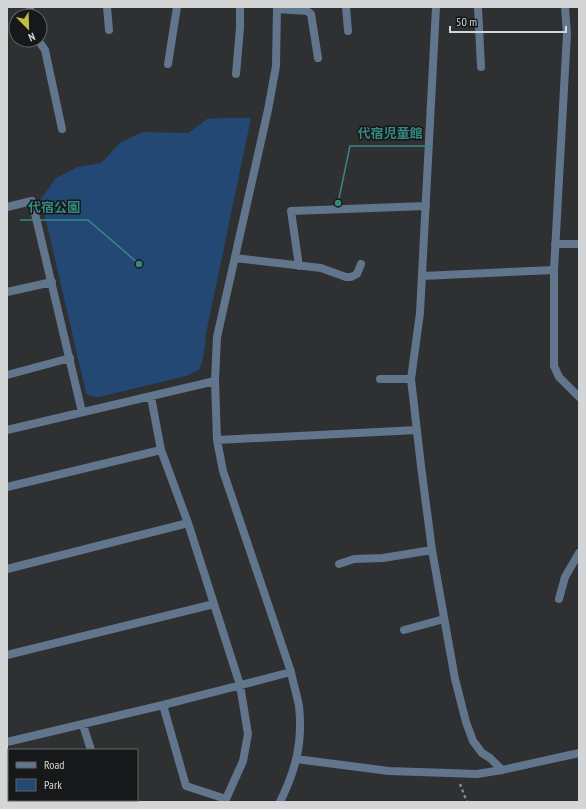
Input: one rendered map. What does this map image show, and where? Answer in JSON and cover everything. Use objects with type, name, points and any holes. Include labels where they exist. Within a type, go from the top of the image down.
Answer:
[{"type":"street","points":[[107,7],[109,30]]},
{"type":"street","points":[[168,64],[177,7]]},
{"type":"street","points":[[236,74],[240,28],[240,7]]},
{"type":"street","points":[[346,7],[348,31]]},
{"type":"street","points":[[436,7],[420,313],[411,379],[432,550],[455,679],[466,722],[473,741],[482,753],[490,758],[502,770]]},
{"type":"street","points":[[478,7],[481,67]]},
{"type":"street","points":[[565,7],[567,34],[554,270],[554,366],[559,377],[579,397]]},
{"type":"street","points":[[280,802],[291,779],[301,736],[299,705],[291,672],[223,471],[217,440],[214,381],[217,337],[268,110],[276,66],[277,8],[307,11],[311,14],[318,58]]},
{"type":"street","points":[[44,48],[62,129]]},
{"type":"street","points":[[7,207],[32,201],[82,412]]},
{"type":"street","points":[[299,266],[291,211],[426,206]]},
{"type":"street","points":[[555,244],[579,244]]},
{"type":"street","points":[[235,258],[321,268],[346,277],[351,277],[357,274],[361,264]]},
{"type":"street","points":[[422,276],[554,270]]},
{"type":"street","points":[[7,292],[52,282]]},
{"type":"street","points":[[7,374],[70,358]]},
{"type":"street","points":[[380,379],[411,379]]},
{"type":"street","points":[[7,430],[214,381]]},
{"type":"street","points":[[151,397],[161,450],[188,523],[240,685],[248,734],[243,761],[226,799],[186,786],[163,705]]},
{"type":"street","points":[[217,440],[417,430]]},
{"type":"street","points":[[7,487],[161,450]]},
{"type":"street","points":[[7,569],[188,523]]},
{"type":"street","points":[[339,564],[354,559],[383,558],[432,550]]},
{"type":"street","points":[[558,599],[565,577],[579,553]]},
{"type":"street","points":[[7,655],[214,604]]},
{"type":"street","points":[[404,630],[444,619]]},
{"type":"street","points":[[7,742],[83,725],[291,672]]},
{"type":"street","points":[[83,725],[91,749]]},
{"type":"street","points":[[296,759],[389,771],[477,774],[579,753]]},
{"type":"path","points":[[455,774],[467,802]]},
{"type":"green space","points":[[251,118],[207,329],[203,359],[199,370],[186,376],[99,397],[91,396],[86,393],[41,199],[56,178],[78,167],[101,163],[121,142],[143,132],[188,133],[207,119]]},
{"type":"place","name":"代宿児童館","points":[[338,203]]},
{"type":"place","name":"代宿公園","points":[[139,264]]}]
